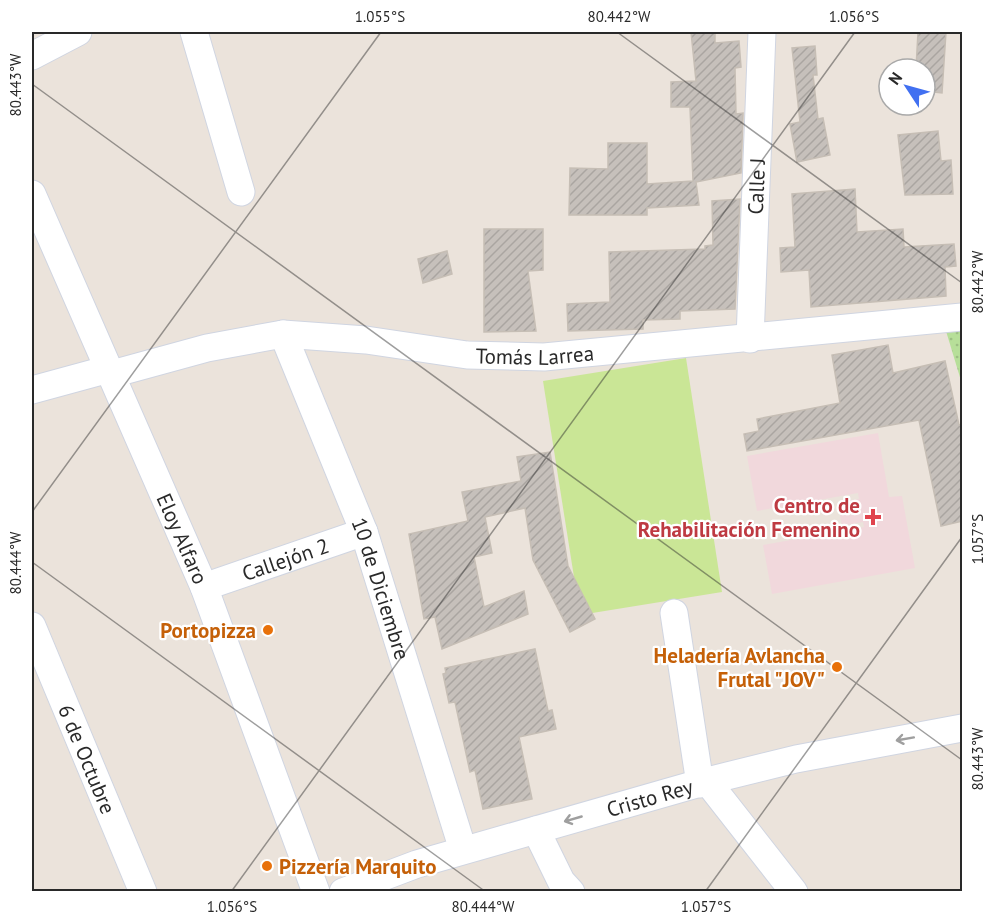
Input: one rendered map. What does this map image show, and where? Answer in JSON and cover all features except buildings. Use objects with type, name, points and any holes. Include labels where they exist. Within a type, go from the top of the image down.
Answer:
[{"type":"street","points":[[32,56],[78,32]]},
{"type":"street","points":[[194,32],[241,192]]},
{"type":"street","name":"Calle J","points":[[750,339],[762,32]]},
{"type":"street","name":"Eloy Alfaro","points":[[32,194],[204,586],[316,891]]},
{"type":"street","name":"Tomás Larrea","points":[[32,390],[207,348],[283,334],[355,339],[467,355],[514,356],[600,353],[963,317]]},
{"type":"street","name":"10 de Diciembre","points":[[283,334],[364,532],[463,850]]},
{"type":"street","name":"Callejón 2","points":[[204,586],[364,532]]},
{"type":"street","points":[[674,614],[704,782],[794,891]]},
{"type":"street","name":"6 de Octubre","points":[[32,626],[143,891]]},
{"type":"street","name":"Cristo Rey","points":[[343,891],[463,850],[704,782],[796,759],[963,728]]},
{"type":"street","points":[[536,830],[561,881],[571,891]]},
{"type":"shaded area","name":"Centro de Rehabilitación Femenino","points":[[878,433],[889,497],[902,496],[915,568],[772,594],[763,545],[864,527],[863,522],[842,526],[838,503],[859,499],[858,493],[757,511],[747,456]]},
{"type":"green space","points":[[962,330],[962,384],[946,331]]},
{"type":"green space","points":[[686,358],[722,592],[580,615],[543,381]]},
{"type":"place","name":"Centro de Rehabilitación Femenino","points":[[873,517]]},
{"type":"place","name":"Portopizza","points":[[268,630]]},
{"type":"place","name":"Heladería Avlancha Frutal \"JOV\"","points":[[837,667]]},
{"type":"place","name":"Pizzería Marquito","points":[[267,866]]}]
